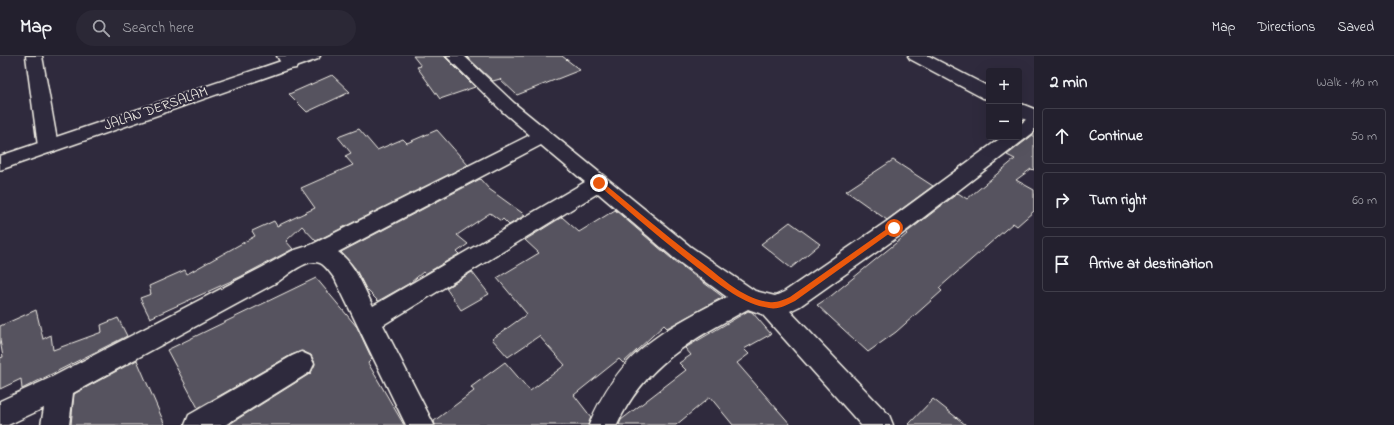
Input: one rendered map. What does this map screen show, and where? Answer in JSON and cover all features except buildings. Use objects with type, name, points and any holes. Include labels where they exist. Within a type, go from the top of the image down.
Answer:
[{"type":"street","points":[[34,56],[48,146]]},
{"type":"street","name":"JALAN DERSALAM","points":[[0,162],[287,60],[312,56]]},
{"type":"street","points":[[454,56],[508,107],[684,253],[720,280],[758,302],[879,425]]},
{"type":"street","points":[[916,56],[986,92]]},
{"type":"street","points":[[1022,111],[1034,117]]},
{"type":"street","points":[[1022,132],[1034,123]]},
{"type":"street","points":[[0,415],[61,386],[271,274],[294,259],[306,254],[316,253],[543,136]]},
{"type":"street","points":[[603,425],[617,393],[637,367],[648,357],[679,335],[758,302],[782,304],[792,299],[894,228],[1011,140]]},
{"type":"street","points":[[368,321],[599,183]]},
{"type":"street","points":[[316,253],[330,257],[337,262],[420,425]]},
{"type":"street","points":[[199,425],[301,364]]},
{"type":"street","points":[[55,425],[61,386]]},
{"type":"route","points":[[599,183],[684,253],[720,280],[747,298],[762,304],[776,306],[792,299],[894,228]]}]
